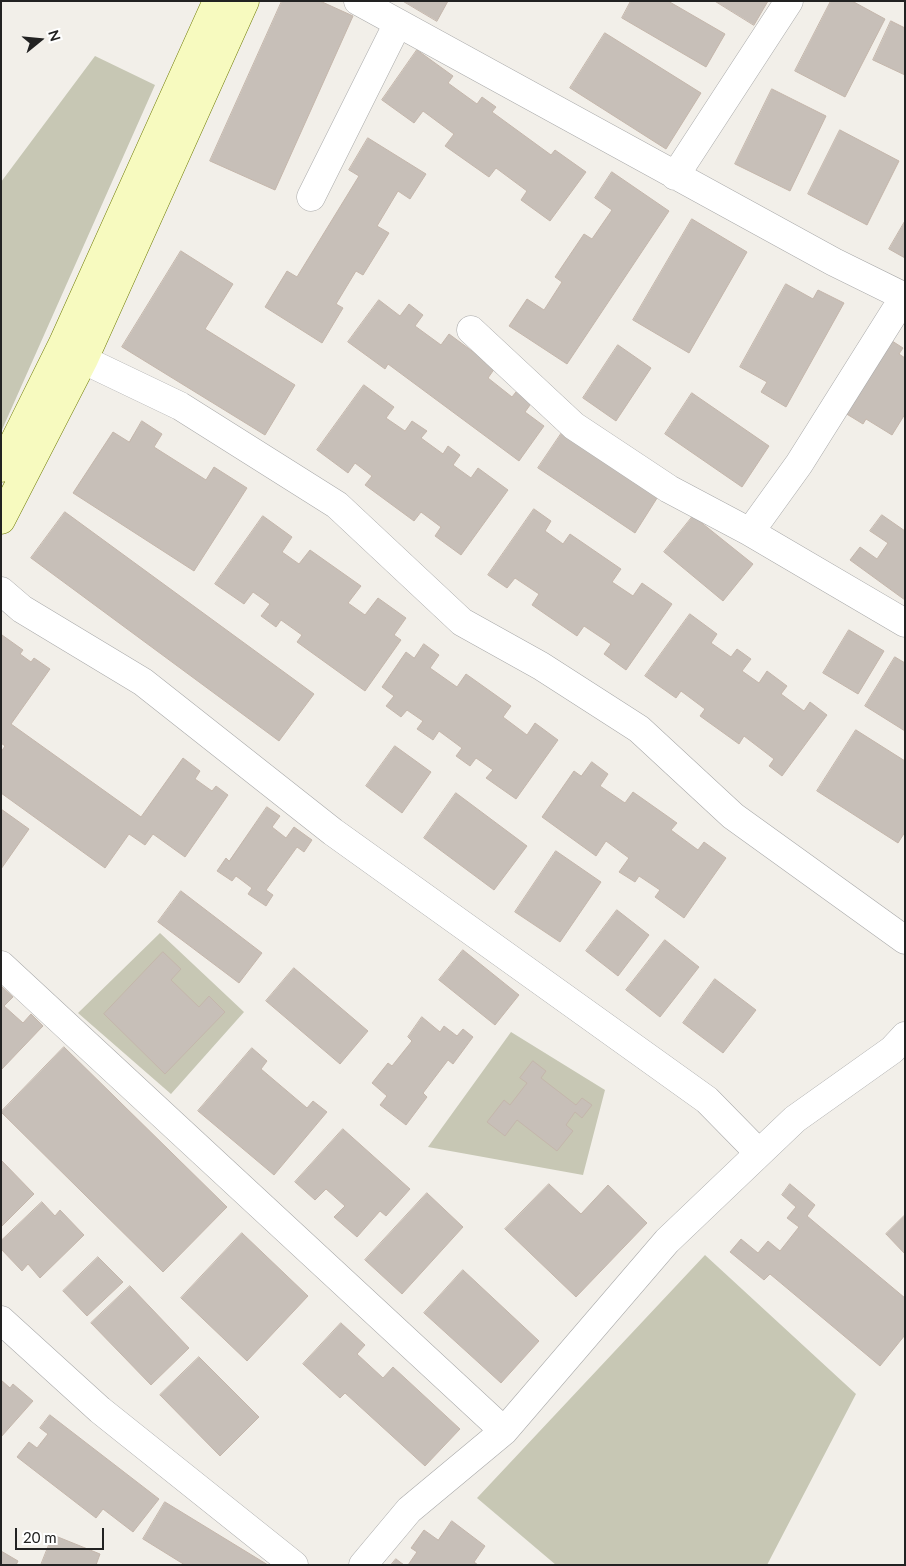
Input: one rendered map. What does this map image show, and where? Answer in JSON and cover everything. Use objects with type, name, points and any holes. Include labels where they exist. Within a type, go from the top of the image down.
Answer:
[{"type":"street","points":[[1,520],[73,354],[217,1]]},
{"type":"street","points":[[1,468],[73,354],[245,1]]},
{"type":"street","points":[[358,1],[674,176],[834,262],[904,297],[799,464],[750,532]]},
{"type":"street","points":[[674,176],[789,1]]},
{"type":"street","points":[[311,197],[398,23]]},
{"type":"street","points":[[471,330],[574,426],[669,489],[750,532],[905,623]]},
{"type":"street","points":[[73,354],[180,406],[337,505],[462,622],[541,666],[639,730],[733,816],[905,940]]},
{"type":"street","points":[[1,591],[22,609],[143,682],[333,832],[707,1100],[759,1153]]},
{"type":"street","points":[[1,965],[504,1431]]},
{"type":"street","points":[[362,1565],[409,1510],[504,1431],[667,1241],[795,1119],[892,1050],[905,1036]]},
{"type":"street","points":[[1,1320],[100,1410],[294,1565]]},
{"type":"shaded area","points":[[95,56],[155,85],[1,432],[1,182]]},
{"type":"shaded area","points":[[160,933],[244,1012],[171,1094],[78,1013]]},
{"type":"shaded area","points":[[511,1032],[605,1090],[583,1175],[428,1147]]},
{"type":"shaded area","points":[[705,1255],[856,1394],[767,1565],[556,1565],[477,1498]]},
{"type":"building","points":[[282,1],[320,1],[353,16],[275,190],[210,161]]},
{"type":"building","points":[[403,1],[448,1],[437,21]]},
{"type":"building","points":[[631,1],[668,1],[725,34],[706,67],[622,18]]},
{"type":"building","points":[[715,1],[768,1],[754,25]]},
{"type":"building","points":[[831,1],[852,1],[885,19],[845,97],[795,71]]},
{"type":"building","points":[[891,21],[905,28],[905,75],[873,60]]},
{"type":"building","points":[[605,33],[701,93],[666,149],[570,88]]},
{"type":"building","points":[[417,50],[453,76],[448,83],[477,104],[482,97],[496,107],[492,112],[551,155],[555,150],[586,172],[550,221],[521,200],[527,191],[496,168],[489,177],[445,146],[454,134],[423,111],[414,123],[382,100]]},
{"type":"building","points":[[772,89],[826,116],[790,191],[735,164]]},
{"type":"building","points":[[840,130],[899,161],[867,225],[808,194]]},
{"type":"building","points":[[368,138],[426,174],[410,199],[398,191],[377,226],[389,233],[363,275],[356,271],[336,304],[343,308],[322,343],[265,307],[287,271],[297,277],[359,176],[349,170]]},
{"type":"building","points":[[612,172],[669,211],[567,364],[509,326],[527,299],[544,310],[562,282],[555,277],[584,234],[592,239],[612,210],[595,198]]},
{"type":"building","points":[[692,219],[747,252],[689,353],[633,320]]},
{"type":"building","points":[[905,221],[905,258],[889,249]]},
{"type":"building","points":[[181,251],[233,284],[205,329],[295,385],[265,435],[122,347]]},
{"type":"building","points":[[786,284],[813,299],[818,290],[844,303],[786,407],[761,392],[767,382],[740,367]]},
{"type":"building","points":[[379,300],[400,316],[409,304],[423,315],[415,326],[441,345],[449,334],[495,368],[488,378],[512,397],[523,383],[538,394],[525,412],[544,426],[519,461],[388,364],[385,369],[348,342]]},
{"type":"building","points":[[889,339],[903,348],[899,354],[905,358],[905,414],[892,435],[866,419],[863,424],[845,413]]},
{"type":"building","points":[[618,345],[651,368],[616,421],[583,398]]},
{"type":"building","points":[[364,385],[394,407],[386,418],[405,431],[412,421],[427,431],[421,438],[443,454],[448,446],[460,455],[453,465],[471,478],[478,468],[508,490],[461,555],[435,536],[441,527],[421,512],[414,521],[365,485],[372,476],[355,463],[348,473],[317,450]]},
{"type":"building","points":[[692,393],[769,446],[742,487],[665,434]]},
{"type":"building","points":[[142,421],[162,434],[154,447],[206,480],[214,467],[247,488],[194,571],[73,493],[113,432],[129,442]]},
{"type":"building","points":[[563,431],[659,495],[635,533],[538,468]]},
{"type":"building","points":[[534,509],[551,521],[545,531],[563,544],[570,534],[621,569],[612,582],[633,596],[642,583],[672,604],[626,670],[604,654],[611,644],[584,626],[577,636],[532,605],[539,594],[515,578],[507,588],[488,575]]},
{"type":"building","points":[[65,512],[314,694],[279,741],[31,558]]},
{"type":"building","points":[[882,515],[905,531],[905,600],[850,560],[860,547],[877,559],[888,543],[870,531]]},
{"type":"building","points":[[263,516],[292,537],[282,552],[299,564],[310,550],[361,586],[348,603],[365,615],[378,598],[406,618],[394,635],[401,640],[365,691],[297,642],[302,635],[281,620],[276,627],[261,616],[270,604],[253,592],[244,604],[215,584]]},
{"type":"building","points":[[693,516],[753,564],[723,601],[664,552]]},
{"type":"building","points":[[690,614],[717,634],[711,643],[731,657],[737,649],[751,659],[742,671],[759,683],[767,671],[787,686],[781,694],[804,711],[810,702],[827,715],[782,776],[769,766],[774,759],[744,736],[739,744],[700,716],[705,709],[681,691],[676,698],[645,676]]},
{"type":"building","points":[[849,630],[884,651],[858,694],[823,673]]},
{"type":"building","points":[[2,635],[23,650],[20,654],[31,662],[34,658],[50,669],[11,724],[141,817],[183,758],[200,771],[195,779],[212,791],[216,786],[228,795],[185,857],[153,834],[145,845],[129,834],[105,868],[1,793],[1,752],[5,746],[1,743]]},
{"type":"building","points":[[424,644],[439,655],[430,668],[457,687],[466,674],[511,706],[503,717],[527,735],[535,723],[558,740],[516,799],[486,778],[493,770],[476,758],[470,766],[456,756],[462,748],[439,731],[433,740],[417,729],[423,721],[407,710],[401,717],[386,706],[394,696],[382,687],[406,652],[414,658]]},
{"type":"building","points":[[895,657],[905,663],[905,731],[865,706]]},
{"type":"building","points":[[856,730],[905,761],[905,832],[898,843],[817,791]]},
{"type":"building","points":[[395,746],[431,772],[402,813],[366,786]]},
{"type":"building","points":[[592,762],[608,774],[600,786],[625,803],[633,792],[677,823],[671,830],[698,850],[704,842],[726,858],[684,918],[655,897],[660,890],[639,876],[635,882],[619,872],[629,858],[606,841],[596,856],[542,817],[574,771],[581,776]]},
{"type":"building","points":[[456,793],[527,846],[494,890],[424,838]]},
{"type":"building","points":[[267,807],[280,816],[272,827],[286,838],[294,827],[312,840],[304,852],[297,847],[266,890],[273,895],[266,906],[248,894],[252,888],[236,876],[232,881],[217,871],[226,858],[229,861]]},
{"type":"building","points":[[1,809],[29,829],[1,869]]},
{"type":"building","points":[[556,851],[601,882],[560,942],[515,912]]},
{"type":"building","points":[[181,891],[262,953],[239,983],[158,922]]},
{"type":"building","points":[[617,910],[649,935],[618,976],[586,951]]},
{"type":"building","points":[[665,940],[699,967],[660,1017],[626,990]]},
{"type":"building","points":[[463,950],[519,995],[495,1025],[439,980]]},
{"type":"building","points":[[163,952],[181,969],[171,980],[199,1007],[209,996],[225,1012],[165,1074],[104,1014]]},
{"type":"building","points":[[294,968],[368,1031],[340,1064],[266,1001]]},
{"type":"building","points":[[715,979],[756,1010],[723,1053],[683,1023]]},
{"type":"building","points":[[1,986],[13,997],[4,1006],[23,1023],[31,1014],[43,1026],[1,1070]]},
{"type":"building","points":[[422,1017],[440,1032],[444,1026],[457,1036],[463,1029],[473,1037],[453,1064],[448,1060],[423,1093],[427,1097],[406,1125],[380,1105],[387,1096],[372,1083],[388,1063],[392,1066],[412,1041],[408,1037]]},
{"type":"building","points":[[64,1047],[227,1207],[163,1272],[1,1112]]},
{"type":"building","points":[[252,1048],[267,1061],[261,1069],[307,1108],[313,1101],[327,1112],[274,1175],[198,1111]]},
{"type":"building","points":[[533,1061],[546,1071],[541,1078],[576,1105],[582,1098],[592,1105],[582,1118],[575,1112],[566,1125],[573,1131],[557,1151],[517,1120],[505,1136],[487,1122],[504,1100],[510,1105],[527,1083],[520,1078]]},
{"type":"building","points":[[343,1129],[410,1189],[386,1216],[380,1211],[357,1237],[334,1217],[345,1206],[326,1189],[315,1200],[295,1182]]},
{"type":"building","points":[[1,1160],[34,1194],[1,1227]]},
{"type":"building","points":[[549,1184],[581,1214],[608,1185],[647,1223],[576,1297],[505,1229]]},
{"type":"building","points":[[790,1184],[815,1205],[807,1216],[905,1298],[905,1335],[880,1366],[770,1274],[764,1280],[730,1252],[741,1239],[758,1253],[768,1241],[780,1251],[799,1227],[787,1218],[796,1207],[782,1195]]},
{"type":"building","points":[[427,1193],[463,1227],[402,1294],[365,1260]]},
{"type":"building","points":[[42,1202],[55,1216],[60,1210],[84,1235],[40,1278],[28,1264],[22,1271],[1,1249],[1,1241]]},
{"type":"building","points":[[905,1215],[905,1254],[886,1234]]},
{"type":"building","points":[[242,1233],[308,1296],[247,1361],[181,1298]]},
{"type":"building","points":[[98,1257],[123,1282],[87,1316],[63,1291]]},
{"type":"building","points":[[463,1270],[539,1341],[501,1383],[424,1313]]},
{"type":"building","points":[[130,1286],[189,1348],[151,1385],[91,1323]]},
{"type":"building","points":[[341,1323],[365,1345],[357,1354],[383,1378],[393,1367],[460,1429],[425,1466],[345,1393],[340,1398],[303,1364]]},
{"type":"building","points":[[199,1357],[259,1417],[220,1456],[160,1395]]},
{"type":"building","points":[[1,1380],[10,1388],[13,1384],[33,1401],[1,1437]]},
{"type":"building","points":[[50,1415],[159,1499],[133,1532],[103,1509],[96,1518],[17,1457],[29,1442],[37,1448],[48,1434],[40,1428]]},
{"type":"building","points":[[165,1502],[268,1565],[185,1565],[143,1539]]},
{"type":"building","points":[[452,1521],[485,1546],[474,1562],[478,1565],[408,1565],[417,1552],[411,1548],[424,1530],[438,1540]]},
{"type":"building","points":[[53,1535],[100,1554],[96,1565],[41,1565]]},
{"type":"building","points":[[1,1551],[18,1561],[16,1565],[1,1565]]},
{"type":"building","points":[[396,1559],[404,1565],[391,1565]]}]
